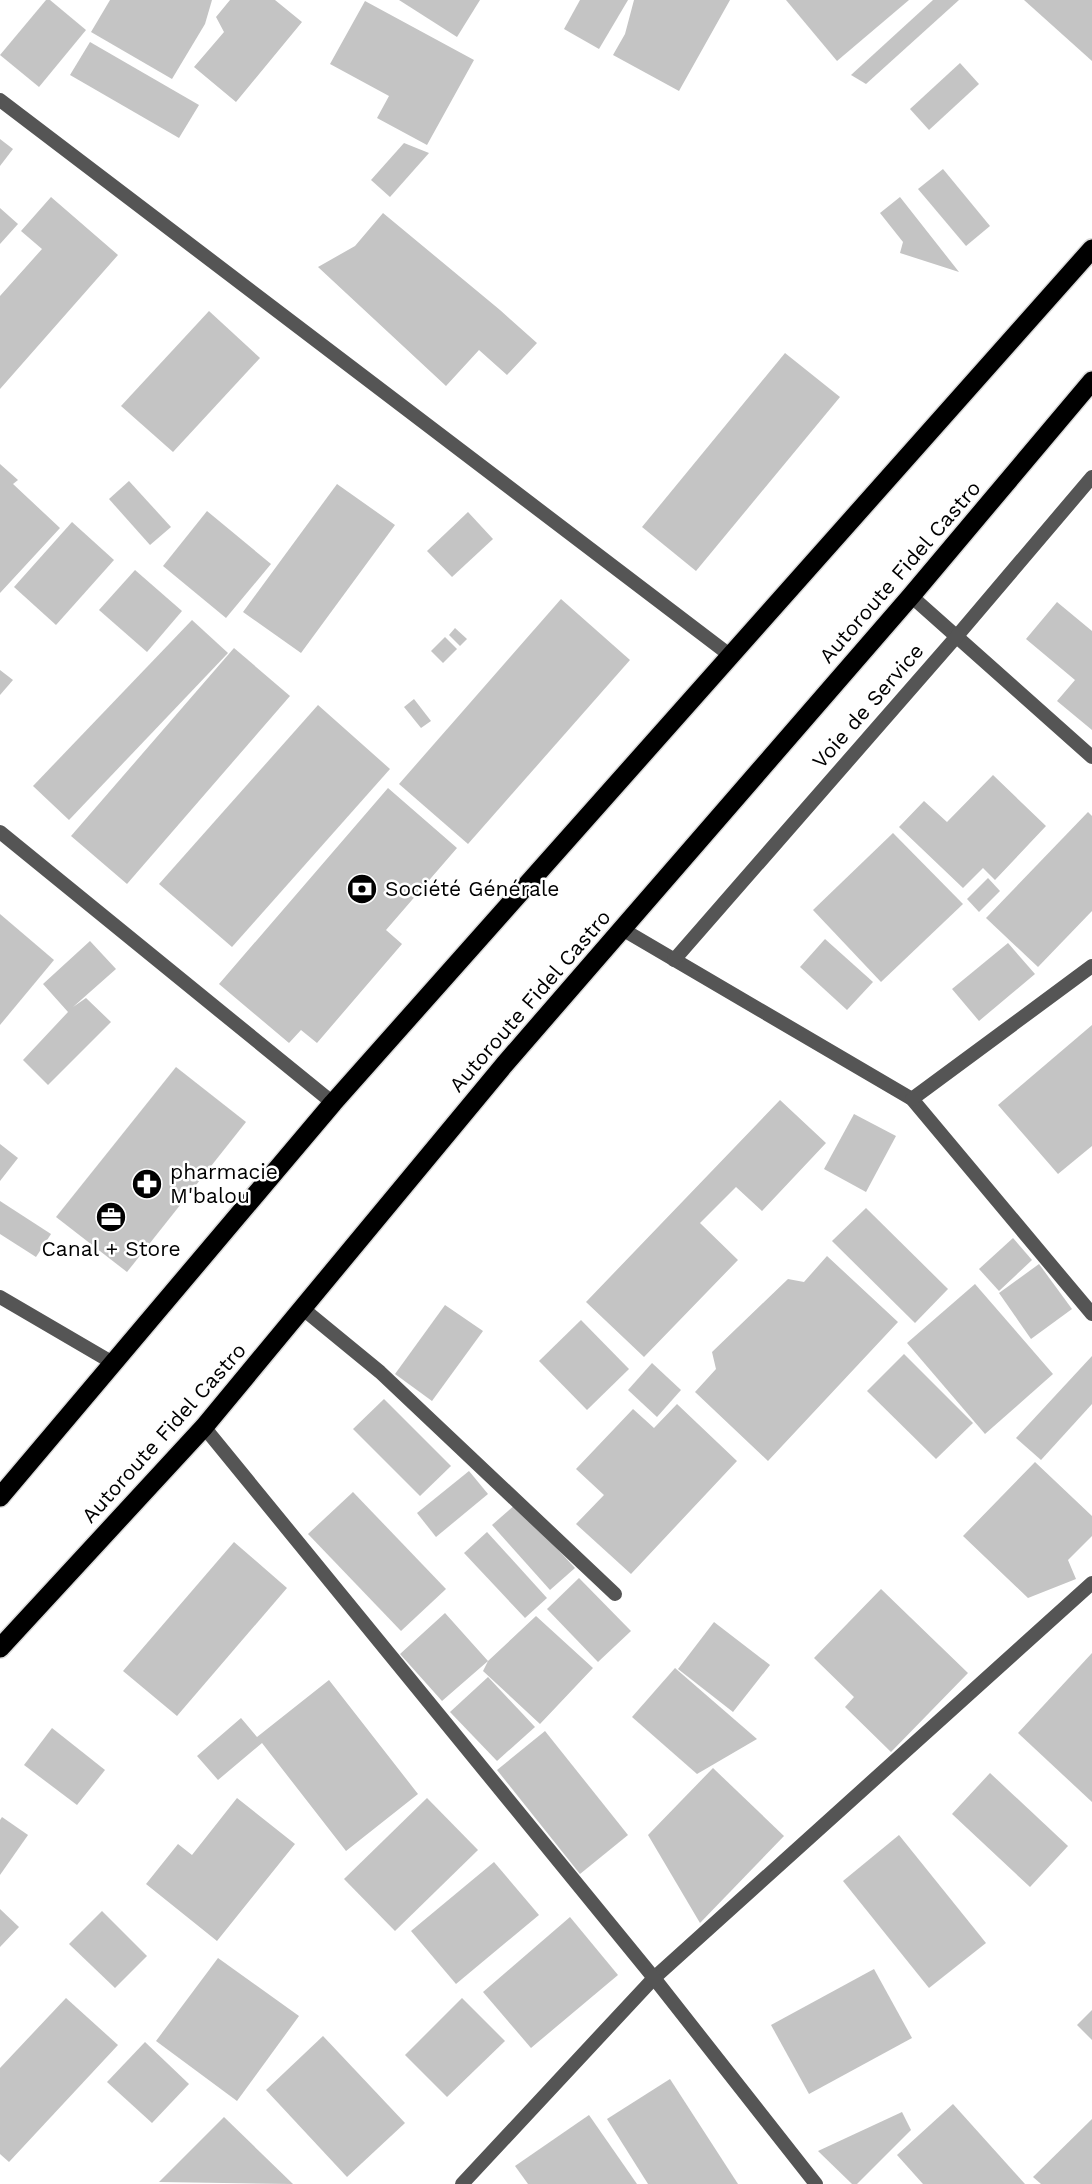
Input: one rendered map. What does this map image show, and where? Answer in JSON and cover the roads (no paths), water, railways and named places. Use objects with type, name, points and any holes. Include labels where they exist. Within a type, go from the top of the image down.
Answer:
[{"type":"highway","points":[[0,1497],[333,1103],[1092,249]]},
{"type":"highway","name":"Autoroute Fidel Castro","points":[[0,1648],[204,1427],[503,1065],[911,596],[1092,381]]},
{"type":"street","points":[[0,100],[732,656]]},
{"type":"street","name":"Voie de Service","points":[[674,960],[1092,477]]},
{"type":"street","points":[[911,596],[1092,757]]},
{"type":"street","points":[[0,832],[333,1103]]},
{"type":"street","points":[[622,929],[912,1099],[1092,1314]]},
{"type":"street","points":[[912,1099],[1092,966]]},
{"type":"street","points":[[0,1297],[113,1363]]},
{"type":"street","points":[[302,1308],[380,1372],[615,1594]]},
{"type":"street","points":[[204,1427],[654,1978],[816,2184]]},
{"type":"street","points":[[462,2184],[654,1978],[1092,1583]]},
{"type":"place","name":"Société Générale","points":[[362,889]]},
{"type":"place","name":"pharmacie M'balou","points":[[147,1184]]},
{"type":"place","name":"Canal + Store","points":[[111,1217]]}]
